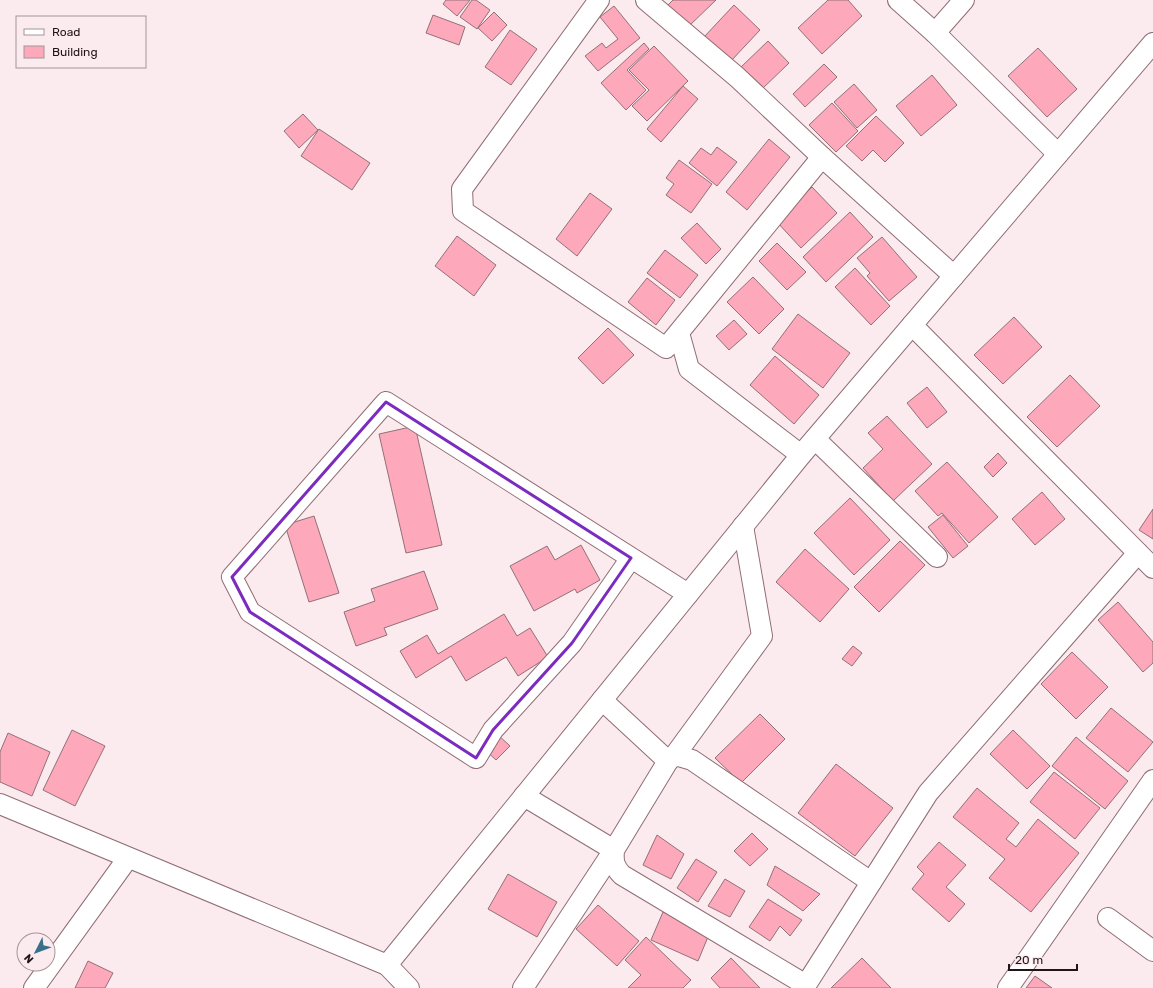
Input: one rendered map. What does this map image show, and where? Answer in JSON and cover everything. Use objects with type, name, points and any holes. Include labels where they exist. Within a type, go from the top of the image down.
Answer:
[{"type":"street","points":[[599,0],[462,190],[463,211],[666,348],[822,157]]},
{"type":"street","points":[[646,0],[737,76],[822,157],[954,276]]},
{"type":"street","points":[[898,0],[935,33],[1058,154]]},
{"type":"street","points":[[935,33],[964,0]]},
{"type":"street","points":[[387,965],[814,439],[1153,43]]},
{"type":"street","points":[[912,325],[1153,568]]},
{"type":"street","points":[[678,333],[689,369],[801,455]]},
{"type":"street","points":[[631,558],[572,643],[493,730],[476,758],[250,612],[232,577],[386,402],[688,594]]},
{"type":"street","points":[[814,439],[937,557]]},
{"type":"street","points":[[523,988],[614,850],[671,758],[762,636],[743,526]]},
{"type":"street","points":[[614,850],[613,859],[616,868],[622,875],[805,987],[928,793],[1138,553]]},
{"type":"street","points":[[602,700],[671,758],[692,760],[871,882]]},
{"type":"street","points":[[1008,988],[1153,780]]},
{"type":"street","points":[[524,796],[614,850]]},
{"type":"street","points":[[0,804],[387,965],[409,988]]},
{"type":"street","points":[[34,988],[128,858]]},
{"type":"street","points":[[1108,918],[1153,951]]},
{"type":"highlighted area","points":[[386,402],[631,558],[572,643],[493,730],[476,758],[250,612],[232,577]]},
{"type":"building","points":[[446,0],[470,0],[457,16],[443,4]]},
{"type":"building","points":[[472,0],[476,0],[490,10],[477,29],[460,17]]},
{"type":"building","points":[[673,0],[716,0],[688,27],[667,6]]},
{"type":"building","points":[[828,0],[848,0],[862,16],[822,54],[798,28]]},
{"type":"building","points":[[734,5],[760,30],[730,62],[704,37]]},
{"type":"building","points":[[614,6],[640,38],[598,71],[585,56],[602,43],[606,48],[618,39],[600,17]]},
{"type":"building","points":[[494,12],[507,25],[492,41],[478,28]]},
{"type":"building","points":[[433,15],[465,27],[459,45],[426,33]]},
{"type":"building","points":[[510,30],[537,49],[511,85],[485,67]]},
{"type":"building","points":[[768,41],[789,63],[761,90],[740,68]]},
{"type":"building","points":[[644,43],[649,49],[627,70],[646,90],[626,110],[601,83]]},
{"type":"building","points":[[654,46],[688,81],[647,121],[632,106],[649,90],[629,70]]},
{"type":"building","points":[[1038,48],[1077,89],[1047,117],[1008,76]]},
{"type":"building","points":[[824,64],[837,77],[805,107],[793,94]]},
{"type":"building","points":[[932,75],[957,105],[921,136],[896,106]]},
{"type":"building","points":[[854,84],[877,110],[857,128],[834,102]]},
{"type":"building","points":[[683,86],[698,99],[661,142],[647,129]]},
{"type":"building","points":[[832,103],[858,131],[836,152],[809,125]]},
{"type":"building","points":[[303,114],[318,130],[299,148],[284,131]]},
{"type":"building","points":[[876,116],[904,143],[885,162],[873,150],[862,161],[846,146]]},
{"type":"building","points":[[319,129],[370,163],[352,190],[301,156]]},
{"type":"building","points":[[769,139],[790,157],[747,210],[726,192]]},
{"type":"building","points":[[717,147],[737,162],[717,186],[689,163],[701,148],[711,155]]},
{"type":"building","points":[[679,160],[712,184],[691,213],[666,195],[674,184],[666,178]]},
{"type":"building","points":[[812,187],[837,213],[801,248],[776,221]]},
{"type":"building","points":[[590,193],[612,209],[577,256],[556,239]]},
{"type":"building","points":[[850,212],[873,237],[826,282],[803,257]]},
{"type":"building","points":[[697,223],[721,249],[706,264],[681,238]]},
{"type":"building","points":[[457,236],[496,265],[474,296],[435,266]]},
{"type":"building","points":[[882,237],[917,277],[889,301],[867,276],[870,273],[857,258]]},
{"type":"building","points":[[777,243],[806,272],[787,290],[759,261]]},
{"type":"building","points":[[665,250],[698,275],[680,298],[647,273]]},
{"type":"building","points":[[855,268],[890,306],[871,325],[835,287]]},
{"type":"building","points":[[753,277],[784,309],[759,334],[727,302]]},
{"type":"building","points":[[647,278],[675,300],[656,325],[628,302]]},
{"type":"building","points":[[798,314],[850,353],[823,388],[772,349]]},
{"type":"building","points":[[1014,317],[1042,347],[1003,384],[974,355]]},
{"type":"building","points":[[734,320],[747,334],[729,350],[716,336]]},
{"type":"building","points":[[608,328],[634,355],[603,384],[578,358]]},
{"type":"building","points":[[775,356],[819,395],[794,424],[750,385]]},
{"type":"building","points":[[1070,375],[1100,406],[1057,447],[1027,417]]},
{"type":"building","points":[[927,387],[947,412],[927,428],[907,403]]},
{"type":"building","points":[[887,416],[932,464],[893,501],[863,468],[883,449],[868,433]]},
{"type":"building","points":[[415,426],[442,545],[406,553],[379,434]]},
{"type":"building","points":[[998,453],[1007,463],[993,477],[984,467]]},
{"type":"building","points":[[947,462],[998,517],[969,543],[942,513],[938,516],[915,491]]},
{"type":"building","points":[[1042,492],[1065,519],[1035,545],[1012,519]]},
{"type":"building","points":[[850,498],[890,540],[854,575],[814,533]]},
{"type":"building","points":[[1153,509],[1153,539],[1139,530]]},
{"type":"building","points":[[943,515],[968,546],[953,558],[928,527]]},
{"type":"building","points":[[314,516],[339,593],[309,602],[285,525]]},
{"type":"building","points":[[900,541],[925,565],[879,612],[854,587]]},
{"type":"building","points":[[581,545],[600,580],[577,593],[575,589],[534,611],[510,566],[547,546],[555,560]]},
{"type":"building","points":[[805,549],[849,589],[820,622],[776,582]]},
{"type":"building","points":[[424,571],[438,609],[384,628],[387,635],[356,646],[344,612],[375,601],[371,589]]},
{"type":"building","points":[[1118,602],[1153,642],[1153,663],[1143,672],[1098,620]]},
{"type":"building","points":[[504,614],[517,636],[530,628],[548,657],[518,676],[506,657],[466,681],[451,656],[416,678],[400,651],[427,635],[438,654]]},
{"type":"building","points":[[853,646],[862,653],[852,666],[842,659]]},
{"type":"building","points":[[1072,652],[1108,687],[1076,719],[1041,684]]},
{"type":"building","points":[[1111,708],[1153,742],[1128,772],[1086,738]]},
{"type":"building","points":[[760,714],[785,739],[741,783],[715,758]]},
{"type":"building","points":[[72,730],[105,746],[75,806],[43,790]]},
{"type":"building","points":[[1013,730],[1050,766],[1027,789],[990,754]]},
{"type":"building","points":[[8,733],[50,752],[32,796],[0,782],[0,752]]},
{"type":"building","points":[[496,733],[510,746],[496,760],[483,748]]},
{"type":"building","points":[[1076,737],[1128,781],[1105,809],[1052,766]]},
{"type":"building","points":[[836,764],[893,808],[855,856],[798,813]]},
{"type":"building","points":[[1054,772],[1100,808],[1075,839],[1030,802]]},
{"type":"building","points":[[977,788],[1019,823],[1006,839],[1016,847],[1038,819],[1079,853],[1031,912],[989,878],[1005,859],[953,817]]},
{"type":"building","points":[[752,833],[768,849],[750,866],[734,851]]},
{"type":"building","points":[[657,835],[684,854],[671,879],[643,865]]},
{"type":"building","points":[[939,842],[966,865],[946,887],[965,904],[949,922],[912,889],[924,874],[917,867]]},
{"type":"building","points":[[696,859],[717,872],[698,902],[677,888]]},
{"type":"building","points":[[775,866],[820,894],[803,911],[767,885]]},
{"type":"building","points":[[508,874],[557,902],[537,937],[488,909]]},
{"type":"building","points":[[725,879],[745,891],[730,917],[708,906]]},
{"type":"building","points":[[768,899],[802,920],[790,936],[780,926],[770,941],[749,927]]},
{"type":"building","points":[[598,905],[639,941],[617,966],[576,929]]},
{"type":"building","points":[[663,912],[710,932],[698,961],[651,940]]},
{"type":"building","points":[[646,937],[691,980],[683,988],[628,988],[641,975],[625,960]]},
{"type":"building","points":[[731,958],[760,988],[720,988],[711,978]]},
{"type":"building","points":[[862,958],[891,988],[831,988]]},
{"type":"building","points":[[88,961],[113,973],[105,988],[75,988]]},
{"type":"building","points":[[1035,976],[1052,988],[1026,988]]}]
